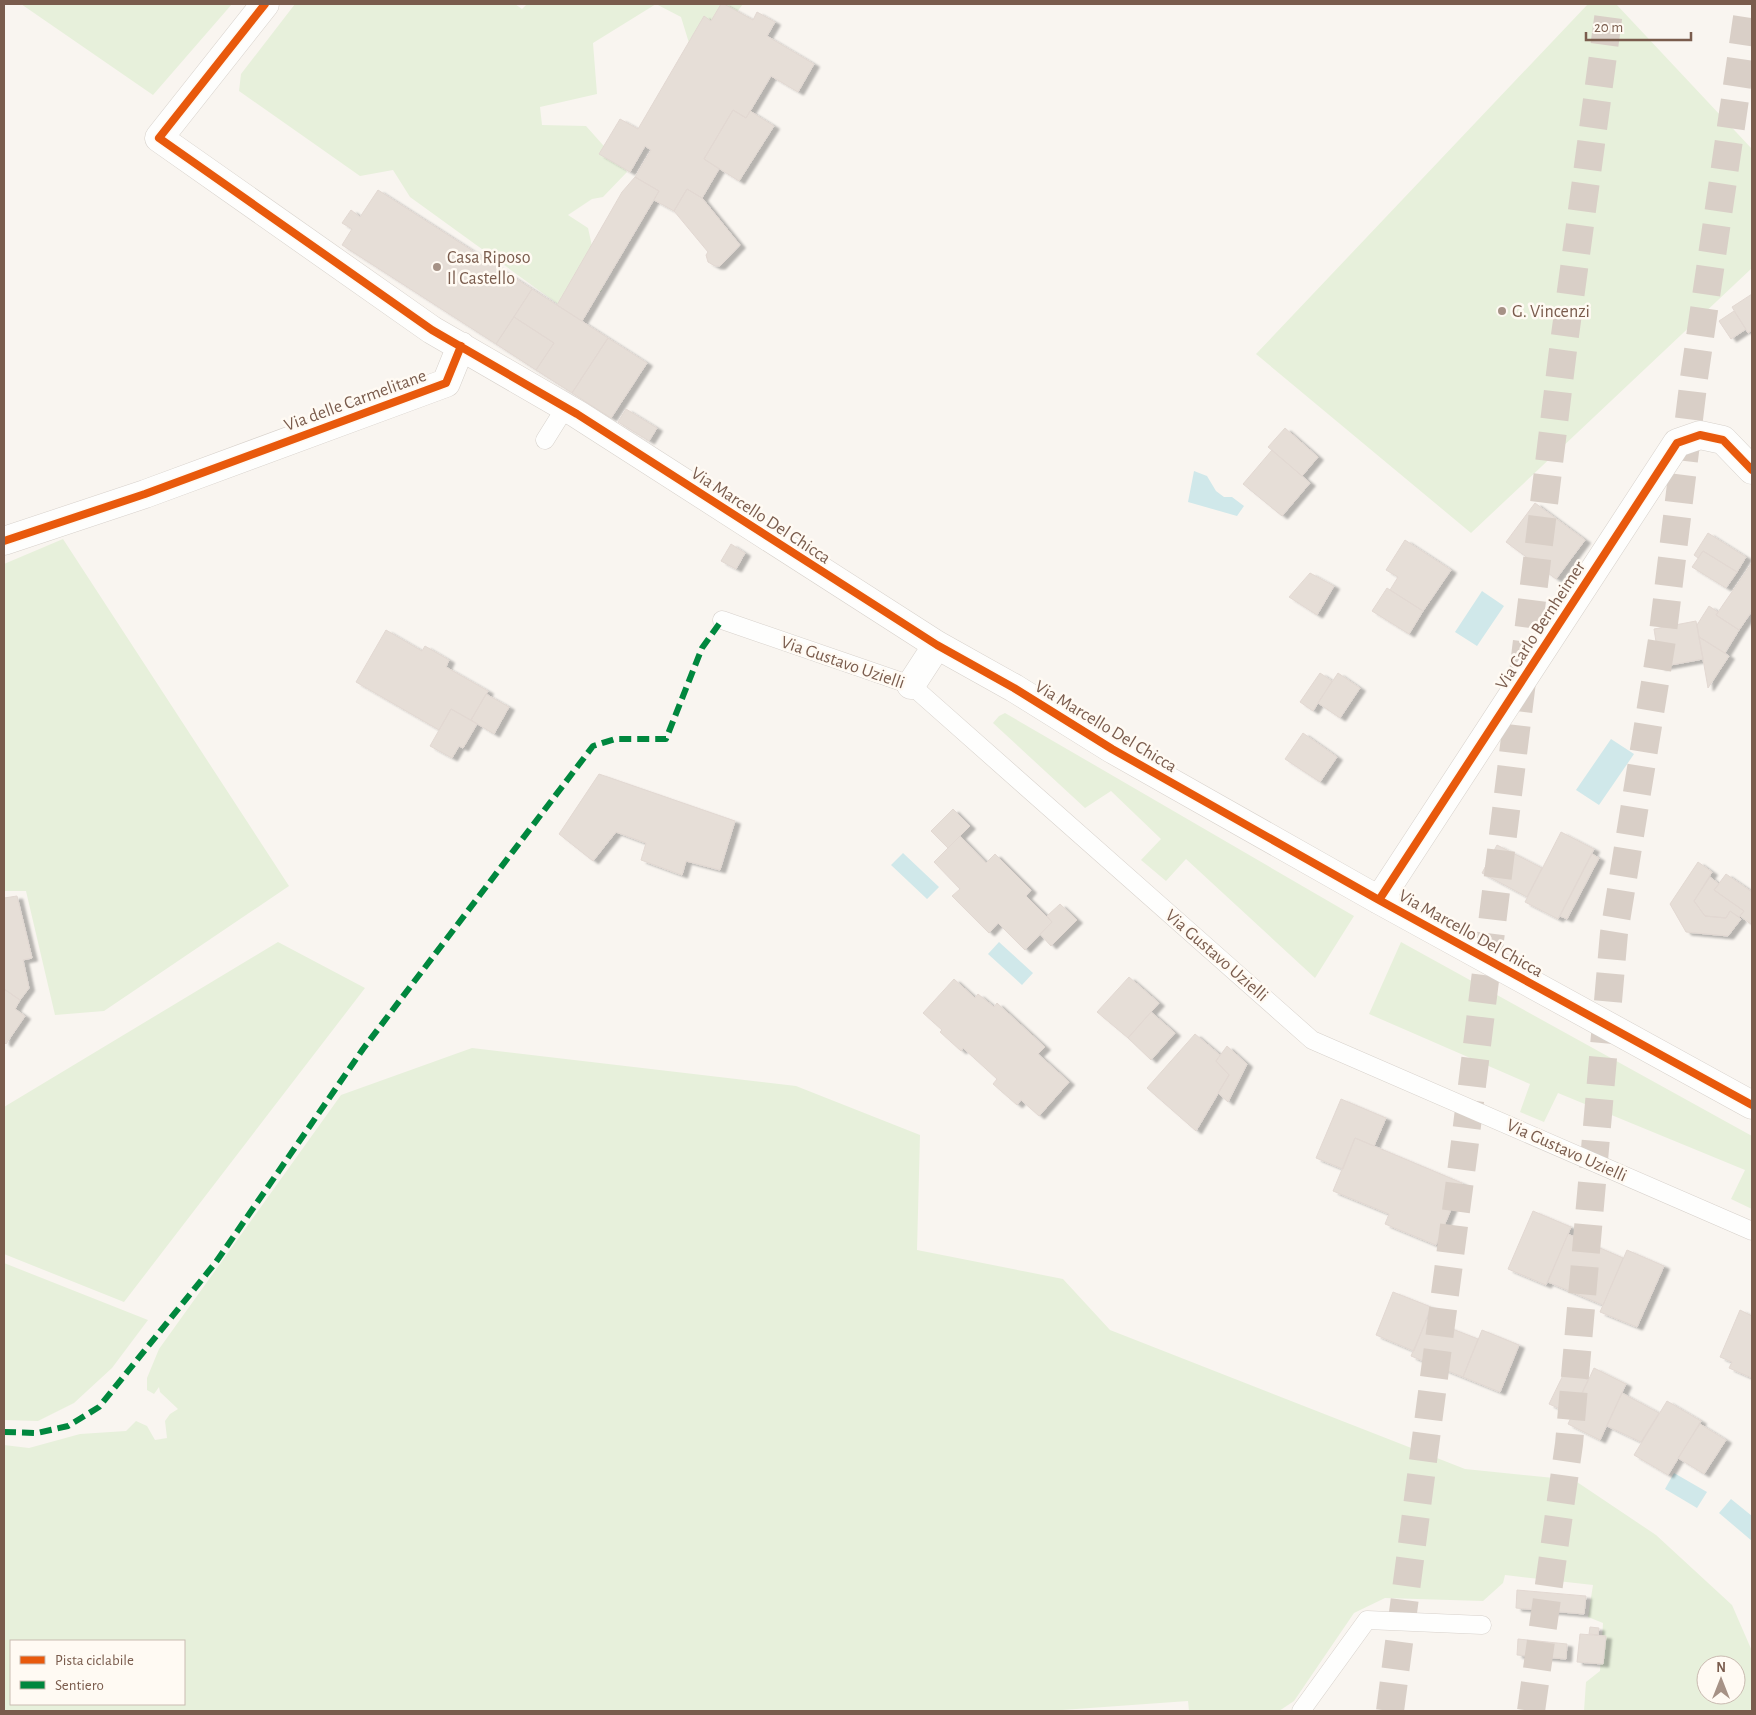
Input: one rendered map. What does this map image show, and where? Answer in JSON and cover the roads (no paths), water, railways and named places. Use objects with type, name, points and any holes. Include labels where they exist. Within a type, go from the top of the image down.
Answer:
[{"type":"street","points":[[265,4],[159,138],[432,330],[461,346]]},
{"type":"street","name":"Via Marcello Del Chicca","points":[[461,346],[565,408],[937,645],[1014,688],[1112,749],[1379,900],[1752,1105]]},
{"type":"street","name":"Via delle Carmelitane","points":[[4,540],[145,494],[446,382],[461,346]]},
{"type":"street","name":"Via Carlo Bernheimer","points":[[1379,900],[1677,443],[1700,435],[1723,440],[1752,470]]},
{"type":"street","points":[[911,685],[937,645]]},
{"type":"lane","points":[[545,440],[565,408]]},
{"type":"lane","name":"Via Gustavo Uzielli","points":[[722,620],[911,685],[1312,1040],[1752,1231]]},
{"type":"lane","points":[[1301,1711],[1367,1620],[1482,1625]]},
{"type":"water","points":[[1194,471],[1207,476],[1216,491],[1224,497],[1232,497],[1244,506],[1237,516],[1188,502]]},
{"type":"water","points":[[1482,591],[1504,606],[1477,646],[1455,632]]},
{"type":"water","points":[[1611,739],[1634,754],[1599,805],[1576,790]]},
{"type":"water","points":[[903,853],[939,887],[927,899],[891,865]]},
{"type":"water","points":[[999,942],[1033,973],[1022,985],[988,954]]},
{"type":"water","points":[[1674,1473],[1707,1492],[1697,1508],[1665,1489]]},
{"type":"water","points":[[1731,1499],[1752,1516],[1752,1541],[1719,1513]]},
{"type":"tunnel","points":[[1390,1711],[1464,1150],[1563,350],[1610,4]]},
{"type":"tunnel","points":[[1531,1711],[1569,1444],[1614,933],[1662,640],[1694,378],[1749,4]]},
{"type":"place","name":"Casa Riposo Il Castello","points":[[437,267]]},
{"type":"place","name":"G. Vincenzi","points":[[1502,311]]}]
